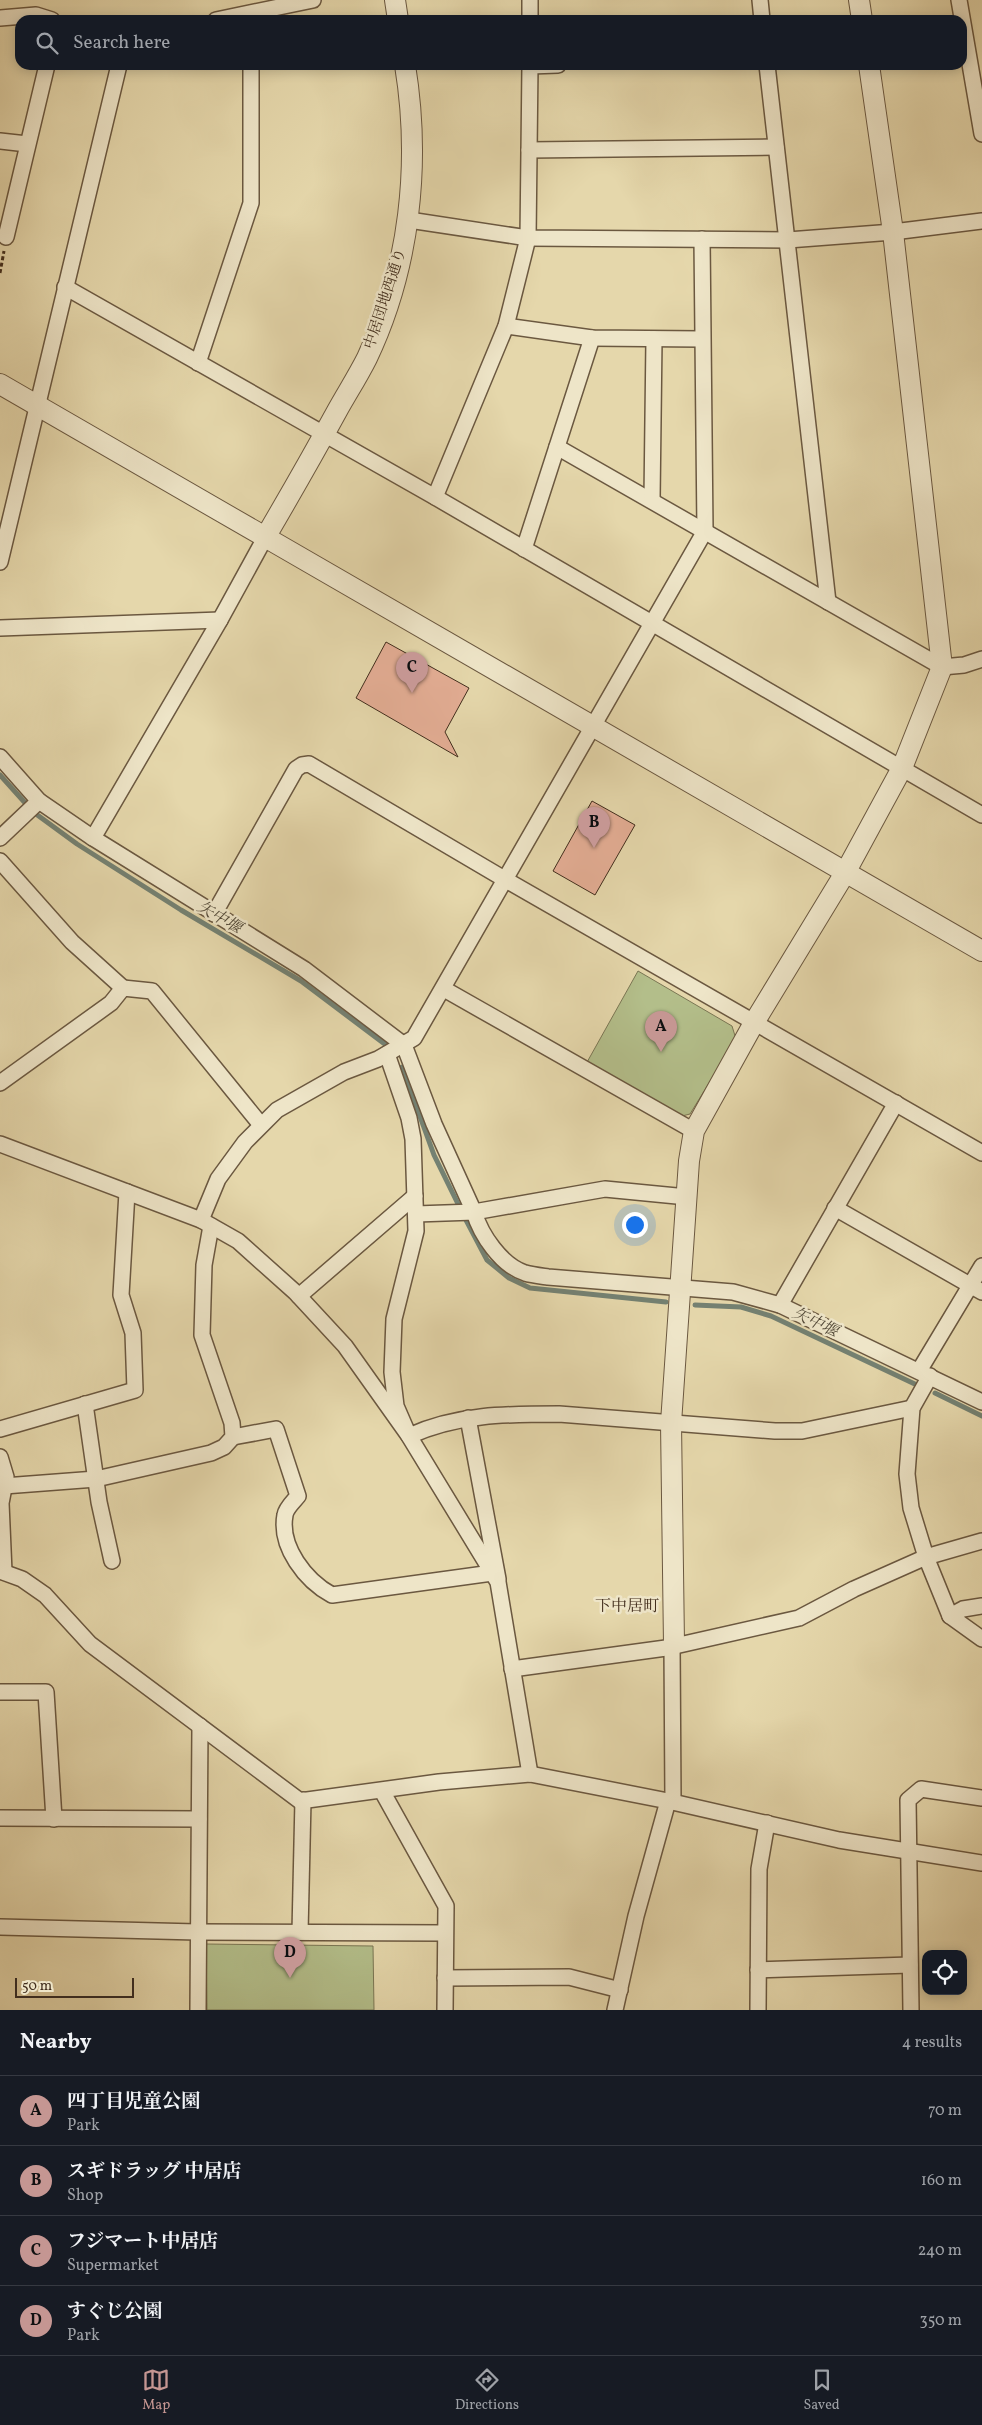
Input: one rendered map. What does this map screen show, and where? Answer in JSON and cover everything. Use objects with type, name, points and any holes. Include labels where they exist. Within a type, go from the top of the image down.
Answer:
[{"type":"street","points":[[255,15],[313,0]]},
{"type":"street","points":[[395,0],[397,15]]},
{"type":"street","points":[[530,0],[530,15]]},
{"type":"street","points":[[760,0],[762,15]]},
{"type":"street","points":[[859,0],[861,15]]},
{"type":"street","points":[[959,0],[962,15]]},
{"type":"street","points":[[0,18],[15,17]]},
{"type":"street","points":[[967,47],[982,134]]},
{"type":"street","points":[[6,237],[45,70]]},
{"type":"street","points":[[0,562],[117,70]]},
{"type":"street","points":[[198,363],[251,203],[251,70]]},
{"type":"street","name":"中居団地西通り","points":[[266,536],[367,358],[388,301],[408,220],[414,148],[410,95],[406,70]]},
{"type":"street","points":[[435,497],[506,326],[528,238],[530,70]]},
{"type":"street","points":[[768,70],[828,602]]},
{"type":"street","points":[[615,2010],[636,1916],[671,1801],[673,1645],[671,1423],[687,1196],[694,1131],[755,1021],[845,873],[902,768],[942,667],[893,232],[869,70]]},
{"type":"street","points":[[0,141],[27,144]]},
{"type":"street","points":[[529,150],[776,148]]},
{"type":"street","points":[[408,220],[528,238],[788,240],[893,232],[982,221]]},
{"type":"street","points":[[233,1437],[232,1423],[202,1336],[206,1223],[218,1179],[245,1142],[277,1110],[344,1072],[404,1046],[414,1038],[444,989],[705,531],[701,339],[702,239]]},
{"type":"street","points":[[66,288],[435,497],[982,815]]},
{"type":"street","points":[[506,326],[592,338],[701,339]]},
{"type":"street","points":[[524,549],[592,338]]},
{"type":"street","points":[[652,499],[654,340]]},
{"type":"street","points":[[0,384],[982,951]]},
{"type":"street","points":[[557,447],[652,499],[942,667],[964,665],[982,659]]},
{"type":"street","points":[[93,838],[220,620],[266,536]]},
{"type":"street","points":[[0,628],[220,620]]},
{"type":"street","points":[[0,757],[38,801],[93,838],[304,969],[404,1046],[434,1124],[474,1212],[478,1226],[493,1248],[509,1263],[524,1272],[548,1277],[733,1292],[780,1304],[982,1402]]},
{"type":"street","points":[[214,914],[296,770],[302,765],[309,764],[506,880],[755,1021],[982,1153]]},
{"type":"street","points":[[0,838],[38,801]]},
{"type":"street","points":[[1,864],[72,942],[123,988],[152,991],[261,1126]]},
{"type":"street","points":[[0,1083],[111,1004],[123,988]]},
{"type":"street","points":[[444,989],[694,1131]]},
{"type":"street","points":[[386,1054],[409,1118],[413,1139],[416,1231],[411,1257],[394,1318],[392,1372],[396,1406],[409,1436]]},
{"type":"street","points":[[780,1304],[896,1103]]},
{"type":"street","points":[[0,1144],[206,1223],[238,1241],[299,1296],[345,1346],[409,1436],[495,1578],[530,1774]]},
{"type":"street","points":[[416,1214],[474,1212],[605,1189],[687,1196]]},
{"type":"street","points":[[0,1429],[135,1390],[133,1333],[122,1295],[128,1192]]},
{"type":"street","points":[[299,1296],[415,1196]]},
{"type":"street","points":[[835,1208],[977,1289]]},
{"type":"street","points":[[982,1266],[977,1289],[925,1374],[912,1408],[907,1474],[911,1508],[926,1557],[950,1616],[982,1639]]},
{"type":"street","points":[[85,1404],[96,1479],[112,1561]]},
{"type":"street","points":[[409,1436],[425,1429],[468,1418],[501,1414],[559,1414],[775,1431],[802,1431],[912,1408]]},
{"type":"street","points":[[468,1418],[498,1572],[495,1578]]},
{"type":"street","points":[[4,1486],[96,1479],[211,1453],[224,1448],[233,1437],[276,1430],[298,1496],[285,1513],[285,1531],[296,1561],[318,1588],[332,1595],[495,1578]]},
{"type":"street","points":[[0,1457],[6,1477],[1,1503],[2,1571],[22,1579],[45,1594],[90,1644],[300,1801],[439,1782],[530,1774],[671,1801],[839,1840],[982,1863]]},
{"type":"street","points":[[512,1669],[673,1645],[800,1618],[854,1589],[926,1557],[982,1541]]},
{"type":"street","points":[[950,1616],[963,1608],[982,1606]]},
{"type":"street","points":[[0,1692],[46,1692],[54,1818]]},
{"type":"street","points":[[198,2010],[197,1932],[200,1726]]},
{"type":"street","points":[[911,2010],[908,1800],[921,1789],[982,1798]]},
{"type":"street","points":[[382,1791],[446,1906],[445,2010]]},
{"type":"street","points":[[300,1932],[303,1800]]},
{"type":"street","points":[[0,1818],[199,1819]]},
{"type":"street","points":[[758,2010],[759,1869],[767,1823]]},
{"type":"street","points":[[0,1927],[197,1932],[445,1933]]},
{"type":"street","points":[[758,1970],[910,1965]]},
{"type":"street","points":[[445,1978],[569,1977],[620,1990]]},
{"type":"path","points":[[0,273],[6,237]]},
{"type":"green space","points":[[638,971],[732,1026],[736,1039],[690,1114],[678,1117],[586,1064]]},
{"type":"green space","points":[[206,1944],[373,1946],[374,2010],[207,2010]]},
{"type":"building","points":[[386,642],[469,688],[445,732],[458,757],[356,698]]},
{"type":"building","points":[[592,801],[635,825],[595,895],[553,871]]},
{"type":"waterway","name":"矢中堰","points":[[0,775],[27,805]]},
{"type":"waterway","name":"矢中堰","points":[[36,814],[77,844],[181,910],[301,981],[386,1045]]},
{"type":"waterway","name":"矢中堰","points":[[402,1067],[434,1155],[460,1208]]},
{"type":"waterway","name":"矢中堰","points":[[466,1220],[487,1260],[509,1278],[530,1288],[666,1302]]},
{"type":"waterway","name":"矢中堰","points":[[695,1305],[741,1307],[771,1316],[919,1386]]},
{"type":"waterway","name":"矢中堰","points":[[935,1393],[982,1416]]},
{"type":"place","name":"フジマート中居店","points":[[412,693]]},
{"type":"place","name":"スギドラッグ 中居店","points":[[594,848]]},
{"type":"place","name":"四丁目児童公園","points":[[661,1052]]},
{"type":"place","name":"すぐじ公園","points":[[290,1978]]},
{"type":"district","name":"下中居町","points":[[627,1607]]}]
